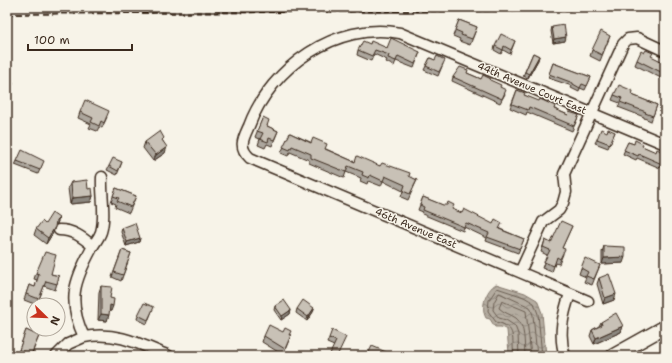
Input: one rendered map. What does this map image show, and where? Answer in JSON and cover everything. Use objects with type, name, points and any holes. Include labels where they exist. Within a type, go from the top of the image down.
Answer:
[{"type":"main road","points":[[613,356],[665,327]]},
{"type":"street","name":"44th Avenue Court East","points":[[246,154],[242,148],[242,144],[260,102],[277,78],[295,62],[320,46],[349,36],[379,31],[400,33],[665,144]]},
{"type":"street","points":[[520,272],[543,222],[559,210],[563,203],[566,192],[564,174],[621,48],[626,41],[631,38],[637,38],[665,51]]},
{"type":"street","name":"46th Avenue East","points":[[246,154],[250,158],[588,301]]},
{"type":"street","points":[[84,337],[75,312],[74,296],[79,274],[99,237],[103,223],[102,177]]},
{"type":"street","points":[[59,230],[68,230],[80,236],[93,246]]},
{"type":"street","points":[[565,356],[562,346],[562,326],[570,294]]},
{"type":"street","points":[[56,356],[68,344],[84,337],[102,334],[121,337],[169,356]]},
{"type":"water","points":[[496,284],[525,293],[537,300],[542,313],[546,356],[511,356],[509,353],[507,330],[501,327],[495,327],[490,319],[486,318],[484,314],[484,304],[487,294]]},
{"type":"building","points":[[459,20],[477,27],[472,39],[461,35],[462,33],[455,30]]},
{"type":"building","points":[[564,25],[566,37],[554,39],[552,27]]},
{"type":"building","points":[[601,31],[610,36],[602,55],[592,50]]},
{"type":"building","points":[[501,34],[515,41],[511,50],[504,46],[503,50],[495,46]]},
{"type":"building","points":[[391,38],[420,52],[415,64],[398,56],[396,61],[388,58],[389,55],[375,50],[372,56],[358,50],[363,41],[370,44],[371,41],[387,48]]},
{"type":"building","points":[[646,50],[653,53],[651,56],[665,63],[665,74],[637,60],[641,51],[644,53]]},
{"type":"building","points":[[533,53],[539,56],[529,74],[525,72]]},
{"type":"building","points":[[437,56],[445,60],[439,72],[426,66],[430,58],[435,60]]},
{"type":"building","points":[[553,63],[591,77],[587,86],[582,84],[580,88],[573,83],[549,74]]},
{"type":"building","points":[[460,67],[468,70],[467,73],[481,79],[483,75],[501,85],[500,87],[506,90],[502,99],[453,77]]},
{"type":"building","points":[[7,77],[13,83],[7,89]]},
{"type":"building","points":[[619,85],[633,91],[632,95],[657,105],[653,116],[620,102],[622,98],[614,95]]},
{"type":"building","points":[[517,90],[525,93],[524,95],[539,101],[540,99],[555,106],[554,109],[568,115],[569,112],[579,115],[574,126],[529,107],[528,110],[512,104]]},
{"type":"building","points":[[85,100],[109,111],[104,123],[101,121],[99,126],[91,122],[93,118],[80,112]]},
{"type":"building","points":[[263,117],[269,120],[267,126],[278,131],[274,140],[269,138],[268,142],[260,139],[263,133],[257,131]]},
{"type":"building","points":[[7,126],[10,132],[7,134]]},
{"type":"building","points":[[601,129],[607,132],[608,129],[615,132],[610,144],[597,139]]},
{"type":"building","points":[[160,131],[164,138],[162,140],[167,147],[156,155],[145,142]]},
{"type":"building","points":[[290,133],[311,143],[313,138],[327,144],[325,149],[355,162],[357,156],[380,166],[382,163],[410,173],[409,176],[417,180],[410,194],[403,191],[405,185],[385,176],[383,181],[370,175],[369,178],[362,175],[363,172],[348,166],[346,172],[311,158],[311,154],[292,146],[290,150],[283,147]]},
{"type":"building","points":[[635,140],[643,144],[642,146],[656,152],[657,149],[665,153],[662,164],[639,154],[638,156],[624,150],[628,142],[634,144]]},
{"type":"building","points":[[22,150],[44,161],[40,170],[17,161]]},
{"type":"building","points":[[113,158],[122,162],[118,171],[109,166]]},
{"type":"building","points":[[87,180],[88,189],[92,188],[93,196],[72,198],[71,182]]},
{"type":"building","points":[[116,188],[136,196],[131,207],[117,201],[119,198],[113,196]]},
{"type":"building","points":[[423,197],[443,205],[447,205],[448,202],[454,205],[452,209],[462,213],[464,209],[493,224],[495,219],[502,223],[499,229],[524,239],[520,249],[487,237],[489,233],[466,223],[464,227],[423,210],[424,207],[420,205]]},
{"type":"building","points":[[52,213],[59,218],[48,238],[36,229],[42,221],[45,224]]},
{"type":"building","points":[[561,221],[572,226],[562,248],[565,249],[560,259],[557,257],[554,266],[544,262],[550,250],[543,247],[545,240],[551,243]]},
{"type":"building","points":[[135,223],[140,238],[127,242],[122,228]]},
{"type":"building","points":[[604,246],[625,247],[625,257],[604,258]]},
{"type":"building","points":[[122,250],[131,253],[123,275],[114,272]]},
{"type":"building","points":[[45,252],[56,255],[51,274],[59,276],[57,284],[46,281],[40,297],[34,297],[26,294],[29,285],[35,287],[39,274],[36,273]]},
{"type":"building","points":[[585,258],[600,265],[594,279],[586,276],[588,272],[581,268]]},
{"type":"building","points":[[609,274],[616,294],[605,298],[599,278]]},
{"type":"building","points":[[101,286],[112,287],[110,298],[114,299],[113,306],[110,305],[109,315],[101,314]]},
{"type":"building","points":[[284,300],[291,310],[282,316],[275,306]]},
{"type":"building","points":[[303,300],[314,308],[308,317],[297,309]]},
{"type":"building","points":[[144,303],[154,307],[148,320],[138,315]]},
{"type":"building","points":[[616,313],[623,326],[596,338],[592,330],[602,325],[601,322]]},
{"type":"building","points":[[269,325],[283,332],[285,328],[291,331],[289,335],[291,335],[285,349],[264,336]]},
{"type":"building","points":[[26,330],[26,337],[39,337],[31,355],[19,350]]},
{"type":"building","points":[[332,330],[346,337],[337,356],[329,356],[336,341],[329,338]]},
{"type":"building","points":[[372,346],[386,352],[384,356],[371,356],[368,354]]},
{"type":"building","points":[[90,352],[99,356],[88,356]]},
{"type":"railway","points":[[7,14],[665,9]]}]
